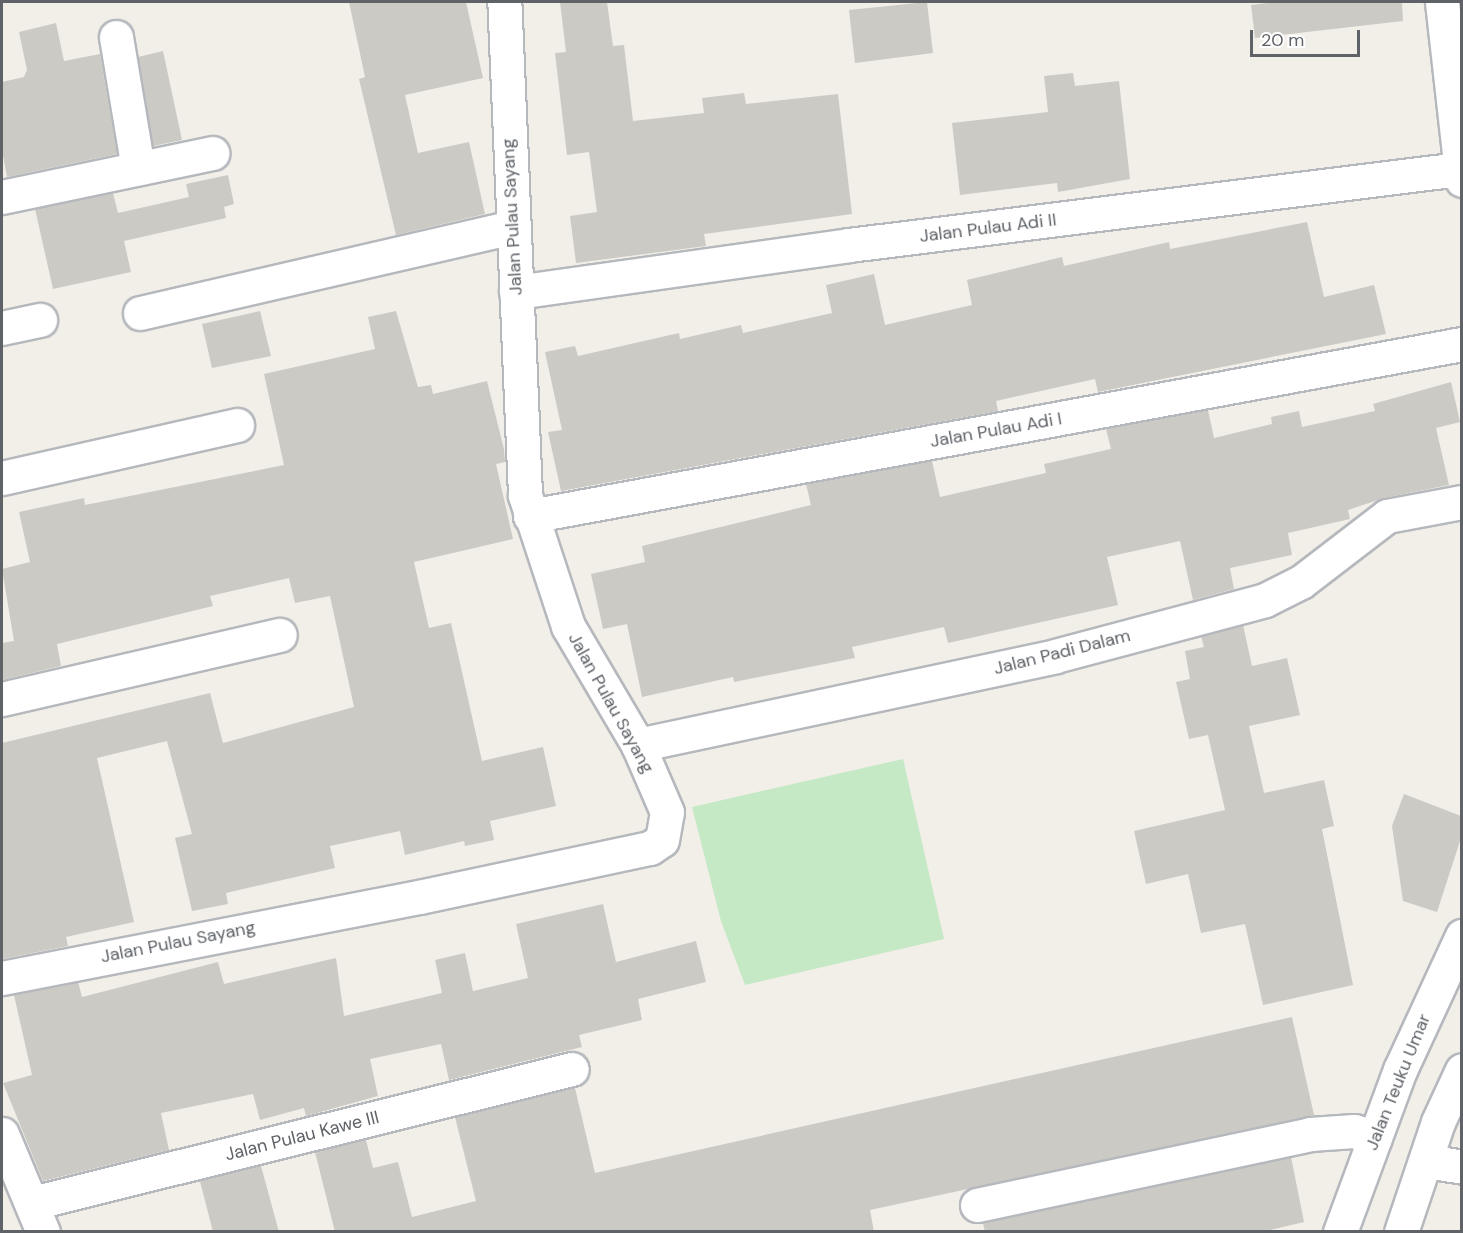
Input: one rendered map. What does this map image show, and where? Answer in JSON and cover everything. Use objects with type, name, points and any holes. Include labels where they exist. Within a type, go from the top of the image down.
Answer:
[{"type":"street","name":"Jalan Pulau Sayang","points":[[2,978],[650,848],[662,840],[667,812],[638,745],[568,626],[530,516],[515,325],[516,292],[504,2]]},
{"type":"street","points":[[1442,2],[1456,85],[1460,174]]},
{"type":"street","points":[[116,37],[138,168]]},
{"type":"street","points":[[2,196],[212,153]]},
{"type":"street","name":"Jalan Pulau Adi II","points":[[516,292],[849,244],[1460,174]]},
{"type":"street","points":[[140,313],[512,227]]},
{"type":"street","points":[[2,328],[40,320]]},
{"type":"street","name":"Jalan Pulau Adi I","points":[[530,516],[1461,344]]},
{"type":"street","points":[[2,478],[237,425]]},
{"type":"street","name":"Jalan Padi Dalam","points":[[638,745],[1055,656],[1265,600],[1301,582],[1387,516],[1461,502]]},
{"type":"street","points":[[2,699],[280,635]]},
{"type":"street","name":"Jalan Teuku Umar","points":[[1340,1232],[1400,1070],[1461,936]]},
{"type":"street","name":"Jalan Pulau Kawe III","points":[[37,1217],[572,1069]]},
{"type":"street","points":[[1401,1232],[1461,1070]]},
{"type":"street","points":[[977,1205],[1310,1134],[1354,1131],[1375,1138]]},
{"type":"street","points":[[4,1144],[37,1217]]},
{"type":"street","points":[[1426,1161],[1461,1167]]},
{"type":"green space","points":[[903,759],[944,939],[745,985],[721,921],[692,807]]},
{"type":"building","points":[[349,2],[466,2],[483,78],[405,95],[418,153],[469,142],[485,214],[396,235],[359,79],[365,77]]},
{"type":"building","points":[[560,2],[607,2],[613,46],[624,45],[633,121],[704,113],[702,98],[744,93],[746,104],[838,94],[852,214],[704,234],[706,246],[576,263],[570,216],[597,212],[589,152],[567,155],[555,53],[566,52]]},
{"type":"building","points":[[927,2],[933,53],[855,63],[849,10]]},
{"type":"building","points":[[1277,2],[1402,2],[1403,21],[1255,38],[1251,5]]},
{"type":"building","points":[[56,23],[64,61],[100,54],[117,154],[7,177],[2,150],[2,82],[24,77],[27,70],[19,32]]},
{"type":"building","points":[[163,51],[182,140],[153,146],[138,57]]},
{"type":"building","points":[[1073,73],[1075,86],[1119,81],[1130,179],[1058,192],[1057,183],[960,195],[952,123],[1048,112],[1044,76]]},
{"type":"building","points":[[228,175],[234,204],[224,207],[226,218],[124,241],[131,272],[53,289],[35,209],[113,193],[118,213],[189,197],[186,184]]},
{"type":"building","points":[[1307,222],[1324,297],[1374,285],[1386,334],[1098,392],[1095,379],[996,401],[998,411],[561,491],[548,432],[562,430],[545,352],[575,346],[578,356],[679,333],[680,339],[741,325],[743,333],[832,313],[826,285],[874,274],[885,325],[972,305],[967,280],[1062,257],[1064,266],[1169,242],[1170,249]]},
{"type":"building","points":[[260,311],[271,356],[212,368],[202,324]]},
{"type":"building","points":[[396,311],[418,387],[431,385],[433,394],[487,381],[504,449],[505,462],[496,464],[513,539],[414,562],[429,628],[451,623],[482,761],[543,747],[556,806],[490,821],[494,840],[465,846],[464,841],[405,855],[400,831],[330,846],[335,868],[226,893],[228,904],[192,911],[175,838],[192,834],[167,741],[97,758],[134,922],[66,937],[68,946],[2,959],[2,743],[210,693],[223,743],[354,707],[330,596],[295,603],[289,578],[210,596],[213,606],[57,644],[61,666],[2,680],[2,643],[14,641],[2,569],[30,562],[19,512],[84,498],[85,505],[284,465],[264,374],[375,349],[368,317]]},
{"type":"building","points":[[1451,382],[1460,422],[1436,428],[1449,485],[1384,498],[1348,510],[1350,519],[1288,533],[1292,555],[1230,568],[1234,589],[1193,600],[1180,541],[1107,557],[1118,605],[948,643],[944,627],[852,647],[855,658],[734,682],[733,677],[642,697],[627,624],[603,629],[591,574],[645,562],[642,546],[811,505],[806,484],[932,461],[940,497],[1046,473],[1044,464],[1111,449],[1106,429],[1208,410],[1214,438],[1272,424],[1271,417],[1299,411],[1302,427],[1375,411],[1373,404]]},
{"type":"building","points":[[1243,625],[1252,666],[1287,658],[1300,715],[1249,726],[1264,793],[1324,780],[1334,826],[1322,829],[1353,985],[1263,1005],[1245,924],[1201,933],[1188,874],[1146,884],[1134,831],[1225,810],[1208,735],[1189,739],[1176,682],[1190,679],[1185,651],[1204,647],[1201,636]]},
{"type":"building","points":[[1404,794],[1461,816],[1461,838],[1437,912],[1403,901],[1392,826]]},
{"type":"building","points":[[603,904],[616,962],[696,941],[706,982],[638,999],[642,1020],[579,1035],[582,1047],[449,1080],[441,1044],[370,1059],[378,1096],[306,1116],[304,1108],[260,1120],[253,1094],[161,1113],[169,1150],[43,1181],[3,1083],[32,1075],[14,995],[78,982],[82,997],[218,962],[224,984],[336,958],[344,1016],[442,993],[435,960],[465,953],[473,991],[528,978],[516,924]]},
{"type":"building","points":[[1292,1017],[1314,1115],[870,1210],[874,1232],[335,1232],[315,1152],[366,1140],[373,1168],[398,1162],[412,1217],[476,1201],[455,1117],[575,1088],[595,1173]]},
{"type":"building","points":[[1291,1157],[1304,1222],[1262,1232],[985,1232],[983,1223]]},
{"type":"building","points":[[261,1166],[279,1232],[213,1232],[200,1181]]}]
